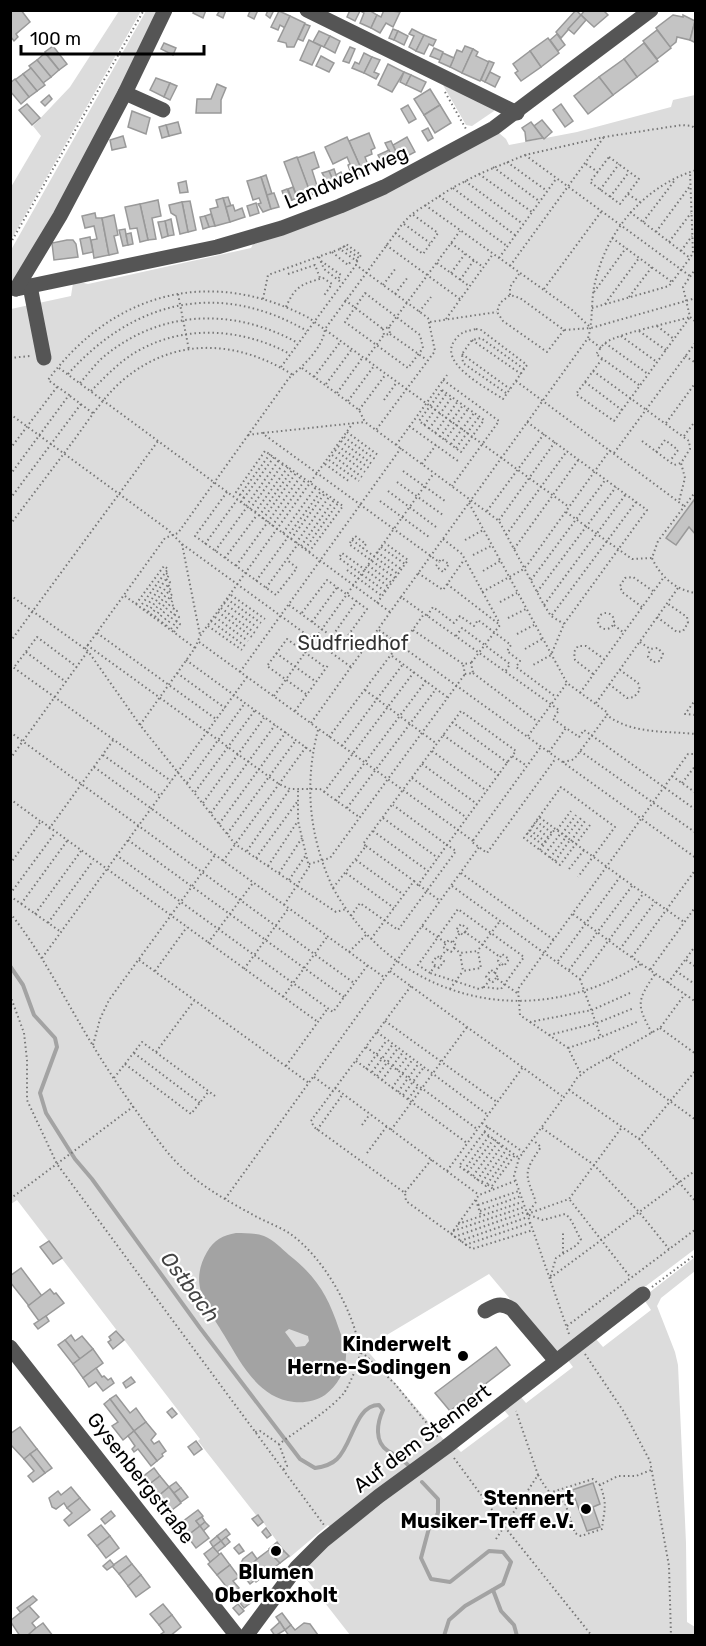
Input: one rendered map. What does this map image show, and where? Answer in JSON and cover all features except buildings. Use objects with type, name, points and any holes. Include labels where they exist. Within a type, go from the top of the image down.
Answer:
[{"type":"street","points":[[44,358],[23,287],[125,93],[165,10]]},
{"type":"street","points":[[307,10],[516,113]]},
{"type":"street","name":"Landwehrweg","points":[[23,287],[188,254],[282,228],[384,187],[472,141],[516,113],[651,10]]},
{"type":"street","points":[[125,93],[163,110]]},
{"type":"street","name":"Auf dem Stennert","points":[[246,1635],[297,1568],[332,1535],[379,1496],[643,1294]]},
{"type":"street","points":[[485,1311],[498,1304],[507,1306],[556,1361]]},
{"type":"street","name":"Gysenbergstraße","points":[[10,1347],[237,1635]]},
{"type":"path","points":[[10,244],[144,10]]},
{"type":"path","points":[[441,76],[441,84],[472,141]]},
{"type":"path","points":[[86,647],[165,538],[178,533],[293,375],[302,368],[324,337],[325,329],[345,300],[412,214],[465,181],[525,155],[604,137],[682,125],[696,129]]},
{"type":"path","points":[[510,266],[604,137]]},
{"type":"path","points":[[525,155],[690,276]]},
{"type":"path","points":[[609,157],[619,165],[639,179],[620,204],[590,182],[609,157]]},
{"type":"path","points":[[507,162],[547,191]]},
{"type":"path","points":[[586,164],[597,172]]},
{"type":"path","points":[[600,190],[619,165]]},
{"type":"path","points":[[493,167],[540,202]]},
{"type":"path","points":[[310,723],[588,338],[597,273],[612,237],[620,225],[640,202],[676,177],[696,170]]},
{"type":"path","points":[[610,197],[629,172]]},
{"type":"path","points":[[592,308],[669,286],[690,258],[693,253],[690,172]]},
{"type":"path","points":[[479,174],[532,212]]},
{"type":"path","points":[[643,222],[676,177]]},
{"type":"path","points":[[499,258],[556,178]]},
{"type":"path","points":[[465,181],[524,224]]},
{"type":"path","points":[[656,232],[691,186]]},
{"type":"path","points":[[452,188],[515,235]]},
{"type":"path","points":[[628,194],[640,202]]},
{"type":"path","points":[[439,196],[507,246]]},
{"type":"path","points":[[425,205],[581,318],[591,328]]},
{"type":"path","points":[[543,290],[601,212]]},
{"type":"path","points":[[630,212],[690,258]]},
{"type":"path","points":[[669,242],[691,212]]},
{"type":"path","points":[[395,233],[423,254],[438,233],[412,214]]},
{"type":"path","points":[[403,223],[430,243]]},
{"type":"path","points":[[383,329],[389,327],[460,231]]},
{"type":"path","points":[[681,250],[692,235]]},
{"type":"path","points":[[612,237],[672,282]]},
{"type":"path","points":[[451,243],[483,267]]},
{"type":"path","points":[[386,245],[460,299]]},
{"type":"path","points":[[263,299],[268,275],[340,249],[342,246],[366,272],[429,318],[435,351],[376,430]]},
{"type":"path","points":[[593,293],[626,248]]},
{"type":"path","points":[[340,249],[352,260],[357,261]]},
{"type":"path","points":[[332,252],[348,265],[352,260]]},
{"type":"path","points":[[451,273],[465,254]]},
{"type":"path","points":[[446,319],[493,254]]},
{"type":"path","points":[[319,256],[321,261],[341,275],[338,279],[342,283]]},
{"type":"path","points":[[604,304],[639,258]]},
{"type":"path","points":[[460,280],[474,260]]},
{"type":"path","points":[[281,367],[357,261]]},
{"type":"path","points":[[437,263],[469,286]]},
{"type":"path","points":[[288,274],[315,265],[320,278]]},
{"type":"path","points":[[629,297],[651,267]]},
{"type":"path","points":[[383,285],[396,268]]},
{"type":"path","points":[[696,268],[683,287],[690,317],[696,322]]},
{"type":"path","points":[[510,295],[510,287],[519,273]]},
{"type":"path","points":[[286,307],[291,293],[298,286],[320,278],[332,284],[323,297]]},
{"type":"path","points":[[395,294],[408,278]]},
{"type":"path","points":[[94,414],[48,380],[74,349],[103,324],[132,308],[178,294],[221,291],[263,299],[286,307],[325,329],[569,507]]},
{"type":"path","points":[[178,294],[189,350]]},
{"type":"path","points":[[365,294],[420,335],[423,348],[408,368],[345,322],[355,307],[365,294]]},
{"type":"path","points":[[497,312],[500,303],[510,295]]},
{"type":"path","points":[[510,295],[520,298],[564,330],[591,328],[696,298]]},
{"type":"path","points":[[419,312],[430,297]]},
{"type":"path","points":[[345,300],[383,329],[384,335]]},
{"type":"path","points":[[68,374],[85,355],[115,331],[154,312],[180,305],[225,303],[257,309],[288,320],[307,331]]},
{"type":"path","points":[[430,322],[497,312]]},
{"type":"path","points":[[497,312],[503,321],[547,352],[564,330]]},
{"type":"path","points":[[640,386],[596,354],[606,343],[621,336],[690,317]]},
{"type":"path","points":[[602,358],[576,394],[614,421],[690,317]]},
{"type":"path","points":[[80,382],[101,360],[124,342],[154,328],[183,320],[213,318],[242,321],[279,332],[298,343]]},
{"type":"path","points":[[657,326],[674,339]]},
{"type":"path","points":[[389,327],[390,334]]},
{"type":"path","points":[[482,330],[527,365],[520,374],[503,399],[460,369],[453,359],[452,343],[466,331],[482,330]]},
{"type":"path","points":[[639,331],[666,350]]},
{"type":"path","points":[[91,391],[113,369],[136,352],[185,334],[213,332],[239,335],[267,343],[290,354]]},
{"type":"path","points":[[337,393],[384,335],[390,334],[428,360]]},
{"type":"path","points":[[621,336],[657,362]]},
{"type":"path","points":[[507,394],[463,363],[462,354],[472,340],[481,338],[524,369]]},
{"type":"path","points":[[588,338],[601,348]]},
{"type":"path","points":[[472,340],[520,374]]},
{"type":"path","points":[[315,377],[341,341]]},
{"type":"path","points":[[614,453],[696,342]]},
{"type":"path","points":[[606,343],[648,374]]},
{"type":"path","points":[[10,525],[104,400],[122,381],[142,366],[164,356],[204,348],[250,353],[293,375]]},
{"type":"path","points":[[326,384],[352,349]]},
{"type":"path","points":[[462,354],[510,389]]},
{"type":"path","points":[[10,358],[28,356],[44,358]]},
{"type":"path","points":[[685,356],[696,363]]},
{"type":"path","points":[[348,401],[374,366]]},
{"type":"path","points":[[58,367],[390,612]]},
{"type":"path","points":[[302,368],[359,410],[365,422],[499,521],[544,605],[551,616],[564,624]]},
{"type":"path","points":[[593,371],[684,436],[689,441],[690,449],[677,465],[669,462],[642,441]]},
{"type":"path","points":[[359,410],[386,374]]},
{"type":"path","points":[[396,445],[447,375]]},
{"type":"path","points":[[443,380],[499,421],[452,486]]},
{"type":"path","points":[[516,381],[684,506]]},
{"type":"path","points":[[384,400],[397,382]]},
{"type":"path","points":[[585,382],[622,410]]},
{"type":"path","points":[[666,423],[696,382]]},
{"type":"path","points":[[10,449],[57,387]]},
{"type":"path","points":[[442,390],[452,397],[484,420],[461,452],[419,421],[442,390]]},
{"type":"path","points":[[424,425],[447,393]]},
{"type":"path","points":[[10,475],[69,395]]},
{"type":"path","points":[[429,429],[452,397]]},
{"type":"path","points":[[435,433],[458,401]]},
{"type":"path","points":[[10,500],[81,404]]},
{"type":"path","points":[[440,437],[463,405]]},
{"type":"path","points":[[445,440],[468,408]]},
{"type":"path","points":[[451,444],[474,412]]},
{"type":"path","points":[[10,414],[119,494],[182,544],[351,667]]},
{"type":"path","points":[[456,448],[479,416]]},
{"type":"path","points":[[684,436],[696,420]]},
{"type":"path","points":[[248,435],[365,422]]},
{"type":"path","points":[[527,422],[647,510],[564,624],[551,655],[533,665]]},
{"type":"path","points":[[200,636],[353,423]]},
{"type":"path","points":[[410,426],[458,461]]},
{"type":"path","points":[[347,432],[378,455]]},
{"type":"path","points":[[262,433],[439,562]]},
{"type":"path","points":[[487,511],[544,434]]},
{"type":"path","points":[[344,437],[375,459]]},
{"type":"path","points":[[656,452],[665,440],[678,450],[669,462]]},
{"type":"path","points":[[10,642],[158,441]]},
{"type":"path","points":[[341,441],[372,464]]},
{"type":"path","points":[[499,521],[555,442]]},
{"type":"path","points":[[422,464],[436,445]]},
{"type":"path","points":[[338,446],[369,468]]},
{"type":"path","points":[[240,672],[401,448]]},
{"type":"path","points":[[335,450],[365,472]]},
{"type":"path","points":[[482,592],[524,568],[610,450]]},
{"type":"path","points":[[244,498],[236,492],[266,451],[343,506],[309,552]]},
{"type":"path","points":[[506,535],[567,451]]},
{"type":"path","points":[[332,455],[362,477]]},
{"type":"path","points":[[241,502],[274,457]]},
{"type":"path","points":[[328,459],[359,481]]},
{"type":"path","points":[[514,549],[579,459]]},
{"type":"path","points":[[248,507],[279,460]]},
{"type":"path","points":[[678,501],[685,478],[681,462]]},
{"type":"path","points":[[215,551],[283,464]]},
{"type":"path","points":[[325,464],[350,482]]},
{"type":"path","points":[[257,514],[288,467]]},
{"type":"path","points":[[225,558],[292,470]]},
{"type":"path","points":[[403,471],[445,501]]},
{"type":"path","points":[[263,519],[296,473]]},
{"type":"path","points":[[274,696],[434,473]]},
{"type":"path","points":[[236,566],[301,476]]},
{"type":"path","points":[[531,580],[606,479]]},
{"type":"path","points":[[272,526],[305,480]]},
{"type":"path","points":[[397,482],[442,515]]},
{"type":"path","points":[[537,592],[616,487]]},
{"type":"path","points":[[283,533],[316,488]]},
{"type":"path","points":[[256,580],[321,491]]},
{"type":"path","points":[[388,491],[436,527]]},
{"type":"path","points":[[652,558],[658,541],[696,491]]},
{"type":"path","points":[[227,492],[195,536],[276,595],[297,567],[286,560]]},
{"type":"path","points":[[291,539],[325,494]]},
{"type":"path","points":[[544,605],[626,494]]},
{"type":"path","points":[[298,544],[329,497]]},
{"type":"path","points":[[205,544],[237,500]]},
{"type":"path","points":[[266,588],[334,500]]},
{"type":"path","points":[[380,501],[429,537]]},
{"type":"path","points":[[470,501],[491,546],[567,683],[620,724],[635,729],[696,734]]},
{"type":"path","points":[[551,616],[636,501]]},
{"type":"path","points":[[305,549],[338,503]]},
{"type":"path","points":[[566,512],[632,559],[652,558]]},
{"type":"path","points":[[465,540],[483,530]]},
{"type":"path","points":[[443,538],[462,554],[500,625]]},
{"type":"path","points":[[395,578],[349,544],[352,540],[398,574]]},
{"type":"path","points":[[377,603],[408,560],[384,543]]},
{"type":"path","points":[[140,725],[199,642],[200,636],[182,544]]},
{"type":"path","points":[[473,555],[491,546]]},
{"type":"path","points":[[381,547],[405,564]]},
{"type":"path","points":[[377,552],[401,569]]},
{"type":"path","points":[[386,591],[339,558],[342,553],[389,586]]},
{"type":"path","points":[[652,558],[664,577],[678,588],[696,593]]},
{"type":"path","points":[[418,573],[443,590],[465,559]]},
{"type":"path","points":[[483,571],[500,561]]},
{"type":"path","points":[[368,565],[392,583]]},
{"type":"path","points":[[136,604],[164,566],[168,569],[140,607]]},
{"type":"path","points":[[342,576],[350,566]]},
{"type":"path","points":[[347,570],[382,596]]},
{"type":"path","points":[[144,610],[169,575],[165,573]]},
{"type":"path","points":[[642,607],[622,592],[620,586],[625,578],[633,577],[653,591]]},
{"type":"path","points":[[580,693],[664,577]]},
{"type":"path","points":[[158,620],[173,600],[169,591],[171,588],[168,585],[170,582],[166,579]]},
{"type":"path","points":[[288,605],[342,644],[367,609],[330,581],[325,582],[301,614]]},
{"type":"path","points":[[447,584],[500,625]]},
{"type":"path","points":[[147,612],[168,585]]},
{"type":"path","points":[[312,622],[338,586]]},
{"type":"path","points":[[595,704],[678,588]]},
{"type":"path","points":[[151,615],[169,591]]},
{"type":"path","points":[[500,602],[517,593]]},
{"type":"path","points":[[10,595],[160,698],[279,784],[290,789],[320,789],[359,817]]},
{"type":"path","points":[[124,595],[195,648]]},
{"type":"path","points":[[231,595],[265,619]]},
{"type":"path","points":[[155,618],[170,597]]},
{"type":"path","points":[[401,597],[559,710],[553,719],[579,737],[584,730],[592,735],[696,810]]},
{"type":"path","points":[[227,599],[261,623]]},
{"type":"path","points":[[332,636],[357,601]]},
{"type":"path","points":[[224,603],[258,628]]},
{"type":"path","points":[[657,617],[676,632],[683,631],[688,623],[687,616],[668,603]]},
{"type":"path","points":[[166,626],[177,611],[171,604]]},
{"type":"path","points":[[329,737],[391,655],[433,607],[454,623],[460,616],[474,626],[478,620],[495,632],[511,645],[507,651],[520,661],[516,667],[556,697]]},
{"type":"path","points":[[221,608],[255,633]]},
{"type":"path","points":[[162,624],[173,609]]},
{"type":"path","points":[[508,618],[525,609]]},
{"type":"path","points":[[218,612],[252,637]]},
{"type":"path","points":[[609,613],[614,620],[613,625],[610,628],[601,627],[598,623],[600,615],[609,613]]},
{"type":"path","points":[[171,629],[178,617],[175,615]]},
{"type":"path","points":[[215,617],[248,641]]},
{"type":"path","points":[[174,632],[180,624],[176,621]]},
{"type":"path","points":[[212,621],[245,646]]},
{"type":"path","points":[[413,630],[463,664],[471,663],[500,625]]},
{"type":"path","points":[[517,634],[534,625]]},
{"type":"path","points":[[613,625],[624,633]]},
{"type":"path","points":[[208,626],[242,650]]},
{"type":"path","points":[[456,636],[462,628],[510,664],[505,672]]},
{"type":"path","points":[[378,629],[696,858]]},
{"type":"path","points":[[97,633],[216,720]]},
{"type":"path","points":[[14,667],[37,637],[77,667]]},
{"type":"path","points":[[306,694],[267,666],[286,639],[326,668]]},
{"type":"path","points":[[525,649],[542,639]]},
{"type":"path","points":[[199,642],[487,853],[556,758]]},
{"type":"path","points":[[640,642],[650,649],[654,647],[661,650],[663,654],[660,661],[650,660],[648,657],[650,649]]},
{"type":"path","points":[[594,674],[575,660],[574,652],[578,646],[586,646],[604,659]]},
{"type":"path","points":[[86,647],[140,725],[235,844],[336,912],[346,909]]},
{"type":"path","points":[[10,759],[88,651]]},
{"type":"path","points":[[26,652],[66,682]]},
{"type":"path","points":[[276,653],[316,681]]},
{"type":"path","points":[[391,655],[447,697]]},
{"type":"path","points":[[186,660],[312,752]]},
{"type":"path","points":[[471,663],[473,673],[538,722]]},
{"type":"path","points":[[294,711],[329,664]]},
{"type":"path","points":[[342,746],[403,664]]},
{"type":"path","points":[[463,664],[465,674]]},
{"type":"path","points":[[10,665],[171,781]]},
{"type":"path","points":[[609,684],[627,698],[633,697],[640,690],[638,683],[620,670]]},
{"type":"path","points":[[324,792],[414,672]]},
{"type":"path","points":[[177,673],[225,708]]},
{"type":"path","points":[[309,864],[330,858],[456,685],[465,674],[473,673]]},
{"type":"path","points":[[42,958],[247,677]]},
{"type":"path","points":[[336,801],[426,681]]},
{"type":"path","points":[[527,737],[567,683]]},
{"type":"path","points":[[347,808],[436,689]]},
{"type":"path","points":[[364,690],[437,744]]},
{"type":"path","points":[[696,699],[685,714],[696,715]]},
{"type":"path","points":[[187,783],[245,703]]},
{"type":"path","points":[[194,793],[255,710]]},
{"type":"path","points":[[418,885],[516,751],[461,711],[363,844],[414,881],[418,885],[440,901]]},
{"type":"path","points":[[562,762],[572,760],[607,715]]},
{"type":"path","points":[[203,803],[265,717]]},
{"type":"path","points":[[453,722],[508,762]]},
{"type":"path","points":[[211,813],[275,725]]},
{"type":"path","points":[[549,752],[566,728]]},
{"type":"path","points":[[318,729],[312,752],[309,788],[313,828],[322,861],[333,888],[351,916],[366,935],[397,962],[428,980],[450,989],[486,999],[518,1001],[548,1000],[585,992],[641,964]]},
{"type":"path","points":[[10,732],[354,982]]},
{"type":"path","points":[[219,824],[286,732]]},
{"type":"path","points":[[443,735],[498,775]]},
{"type":"path","points":[[49,829],[114,739]]},
{"type":"path","points":[[227,834],[296,740]]},
{"type":"path","points":[[223,861],[306,747]]},
{"type":"path","points":[[473,841],[541,747]]},
{"type":"path","points":[[432,751],[487,791]]},
{"type":"path","points":[[580,751],[696,833]]},
{"type":"path","points":[[581,1074],[568,1048],[520,1015],[518,989],[688,754],[696,754]]},
{"type":"path","points":[[103,755],[160,796]]},
{"type":"path","points":[[512,756],[527,766]]},
{"type":"path","points":[[422,764],[477,804]]},
{"type":"path","points":[[682,783],[696,765]]},
{"type":"path","points":[[94,767],[385,978]]},
{"type":"path","points":[[672,776],[694,792],[696,787]]},
{"type":"path","points":[[412,777],[467,818]]},
{"type":"path","points":[[578,877],[615,827],[579,800],[561,787],[524,838],[560,865],[590,825]]},
{"type":"path","points":[[283,905],[309,867],[298,821],[297,788]]},
{"type":"path","points":[[246,851],[290,789]]},
{"type":"path","points":[[10,799],[318,1022]]},
{"type":"path","points":[[256,858],[297,802]]},
{"type":"path","points":[[351,916],[360,903],[398,930],[456,851],[392,805]]},
{"type":"path","points":[[540,850],[571,811]]},
{"type":"path","points":[[545,854],[576,815]]},
{"type":"path","points":[[539,817],[684,922]]},
{"type":"path","points":[[383,818],[438,858]]},
{"type":"path","points":[[550,858],[581,818]]},
{"type":"path","points":[[10,864],[40,821]]},
{"type":"path","points":[[268,866],[298,821]]},
{"type":"path","points":[[536,821],[552,833]]},
{"type":"path","points":[[555,861],[585,821]]},
{"type":"path","points":[[532,825],[549,838]]},
{"type":"path","points":[[530,830],[546,842]]},
{"type":"path","points":[[373,831],[428,871]]},
{"type":"path","points":[[55,833],[10,895],[61,932]]},
{"type":"path","points":[[527,833],[543,845]]},
{"type":"path","points":[[279,873],[302,838]]},
{"type":"path","points":[[128,840],[344,997]]},
{"type":"path","points":[[21,904],[67,841]]},
{"type":"path","points":[[333,888],[366,846]]},
{"type":"path","points":[[225,1199],[479,847]]},
{"type":"path","points":[[569,869],[584,850]]},
{"type":"path","points":[[35,914],[81,851]]},
{"type":"path","points":[[117,855],[333,1012],[367,966]]},
{"type":"path","points":[[93,1045],[104,1009],[215,855]]},
{"type":"path","points":[[289,880],[306,855]]},
{"type":"path","points":[[356,860],[404,894]]},
{"type":"path","points":[[48,923],[93,861]]},
{"type":"path","points":[[632,957],[696,869]]},
{"type":"path","points":[[346,873],[394,908]]},
{"type":"path","points":[[460,873],[554,939]]},
{"type":"path","points":[[558,961],[621,876]]},
{"type":"path","points":[[371,939],[414,881]]},
{"type":"path","points":[[208,943],[253,883]]},
{"type":"path","points":[[452,885],[580,979],[601,1037]]},
{"type":"path","points":[[569,970],[632,885]]},
{"type":"path","points":[[580,979],[644,894]]},
{"type":"path","points":[[620,949],[655,902]]},
{"type":"path","points":[[650,970],[696,906]]},
{"type":"path","points":[[244,969],[288,909]]},
{"type":"path","points":[[458,909],[524,957],[501,989],[484,987],[479,989],[455,983],[430,973],[418,965],[438,937],[458,909]]},
{"type":"path","points":[[10,914],[27,934],[114,1078],[177,1162],[210,1191],[289,1233],[310,1252],[323,1268],[342,1300],[360,1353],[352,1378],[344,1393],[280,1443]]},
{"type":"path","points":[[573,914],[696,1002]]},
{"type":"path","points":[[488,974],[481,968],[478,951],[500,921]]},
{"type":"path","points":[[461,924],[468,929],[465,932],[463,935],[456,930],[461,924]]},
{"type":"path","points":[[423,926],[446,943]]},
{"type":"path","points":[[155,971],[187,927]]},
{"type":"path","points":[[465,932],[500,957]]},
{"type":"path","points":[[453,942],[460,933]]},
{"type":"path","points":[[348,952],[366,935]]},
{"type":"path","points":[[283,997],[327,937]]},
{"type":"path","points":[[449,940],[453,942],[456,945],[451,952],[443,947],[449,940]]},
{"type":"path","points":[[668,983],[696,945]]},
{"type":"path","points":[[454,948],[460,953],[464,971]]},
{"type":"path","points":[[430,973],[435,966],[432,963],[437,956],[441,958],[447,949]]},
{"type":"path","points":[[460,953],[478,951]]},
{"type":"path","points":[[502,954],[509,959],[504,966],[498,961],[500,957],[502,954]]},
{"type":"path","points":[[138,960],[309,1083]]},
{"type":"path","points":[[685,960],[696,967]]},
{"type":"path","points":[[494,973],[501,963]]},
{"type":"path","points":[[450,989],[464,971],[481,968]]},
{"type":"path","points":[[491,970],[498,975],[496,978],[493,982],[486,977],[491,970]]},
{"type":"path","points":[[390,971],[563,1097]]},
{"type":"path","points":[[676,971],[696,985]]},
{"type":"path","points":[[652,1033],[642,1015],[640,1004],[642,994],[656,974]]},
{"type":"path","points":[[496,978],[518,994]]},
{"type":"path","points":[[484,987],[490,980]]},
{"type":"path","points":[[405,1193],[317,1130],[311,1121],[411,986]]},
{"type":"path","points":[[530,1022],[592,1010],[630,993]]},
{"type":"path","points":[[685,994],[660,1028],[581,1074],[519,1158],[515,1168],[515,1180],[567,1326],[696,1229]]},
{"type":"path","points":[[10,995],[24,1033],[27,1059],[27,1100],[57,1164],[332,1535]]},
{"type":"path","points":[[156,1052],[195,1000]]},
{"type":"path","points":[[286,1066],[327,1008]]},
{"type":"path","points":[[549,1035],[597,1023],[634,1008]]},
{"type":"path","points":[[385,1021],[497,1101]]},
{"type":"path","points":[[568,1048],[637,1022]]},
{"type":"path","points":[[391,1130],[467,1027]]},
{"type":"path","points":[[660,1028],[696,1054]]},
{"type":"path","points":[[377,1032],[488,1115]]},
{"type":"path","points":[[366,1069],[387,1040]]},
{"type":"path","points":[[114,1078],[142,1041],[215,1096]]},
{"type":"path","points":[[372,1072],[393,1044]]},
{"type":"path","points":[[366,1047],[477,1129]]},
{"type":"path","points":[[377,1076],[398,1048]]},
{"type":"path","points":[[382,1080],[403,1052]]},
{"type":"path","points":[[134,1053],[200,1103]]},
{"type":"path","points":[[397,1070],[408,1056]]},
{"type":"path","points":[[609,1057],[696,1120]]},
{"type":"path","points":[[392,1088],[413,1059]]},
{"type":"path","points":[[356,1061],[467,1143]]},
{"type":"path","points":[[125,1064],[191,1114],[208,1091]]},
{"type":"path","points":[[398,1092],[418,1064]]},
{"type":"path","points":[[403,1095],[424,1067]]},
{"type":"path","points":[[447,1171],[523,1067]]},
{"type":"path","points":[[639,1139],[696,1070]]},
{"type":"path","points":[[314,1077],[343,1094],[479,1195]]},
{"type":"path","points":[[408,1099],[418,1086]]},
{"type":"path","points":[[568,1090],[639,1139],[696,1202]]},
{"type":"path","points":[[317,1130],[343,1094]]},
{"type":"path","points":[[10,1199],[134,1106]]},
{"type":"path","points":[[362,1125],[370,1114]]},
{"type":"path","points":[[482,1123],[523,1152]]},
{"type":"path","points":[[367,1152],[387,1126]]},
{"type":"path","points":[[488,1127],[459,1166],[492,1188]]},
{"type":"path","points":[[542,1127],[594,1165],[639,1212],[669,1249]]},
{"type":"path","points":[[454,1237],[569,1199],[622,1127]]},
{"type":"path","points":[[484,1132],[519,1158]]},
{"type":"path","points":[[464,1170],[489,1135]]},
{"type":"path","points":[[468,1173],[494,1139]]},
{"type":"path","points":[[460,1241],[527,1214],[536,1202],[526,1176],[527,1169],[541,1148],[532,1140]]},
{"type":"path","points":[[472,1176],[498,1142]]},
{"type":"path","points":[[477,1180],[503,1145]]},
{"type":"path","points":[[482,1183],[507,1149]]},
{"type":"path","points":[[487,1184],[511,1152]]},
{"type":"path","points":[[492,1188],[515,1155]]},
{"type":"path","points":[[432,1160],[405,1193],[406,1201],[452,1233],[465,1245],[474,1250],[533,1230]]},
{"type":"path","points":[[550,1278],[696,1170]]},
{"type":"path","points":[[452,1233],[479,1195],[515,1180]]},
{"type":"path","points":[[478,1206],[519,1191]]},
{"type":"path","points":[[480,1211],[520,1196]]},
{"type":"path","points":[[569,1199],[631,1278]]},
{"type":"path","points":[[476,1200],[481,1216]]},
{"type":"path","points":[[458,1224],[522,1202]]},
{"type":"path","points":[[452,1233],[524,1207]]},
{"type":"path","points":[[527,1214],[543,1220],[565,1214],[581,1239],[577,1245],[556,1258],[550,1278]]},
{"type":"path","points":[[465,1245],[530,1223]]},
{"type":"path","points":[[515,1228],[517,1235]]},
{"type":"path","points":[[563,1233],[563,1253]]},
{"type":"path","points":[[643,1294],[696,1254]]},
{"type":"path","points":[[577,1345],[602,1377],[650,1461],[669,1566],[671,1635]]},
{"type":"path","points":[[360,1353],[364,1354],[395,1384],[446,1447],[504,1526],[592,1635]]},
{"type":"path","points":[[508,1399],[518,1412],[538,1475],[549,1493],[564,1503],[575,1533],[581,1536],[602,1529],[602,1515],[606,1501],[600,1485],[593,1479],[549,1493]]},
{"type":"path","points":[[255,1432],[260,1431],[280,1443],[287,1466],[283,1470]]},
{"type":"path","points":[[600,1485],[618,1476],[636,1476],[651,1470]]},
{"type":"path","points":[[496,1539],[538,1475]]},
{"type":"green space","points":[[119,11],[141,11],[11,240],[11,187],[41,136],[33,126],[70,87]]},
{"type":"green space","points":[[146,11],[162,11],[11,293],[11,250]]},
{"type":"green space","points":[[443,85],[494,108],[494,111],[472,126],[466,125]]},
{"type":"green space","name":"Südfriedhof","points":[[695,95],[695,1249],[556,1354],[489,1274],[365,1348],[444,1440],[331,1528],[328,1525],[289,1558],[17,1200],[11,1204],[11,309],[71,296],[73,283],[88,284],[251,248],[254,242],[499,133],[509,145],[577,132],[671,107],[673,100]]},
{"type":"green space","points":[[695,1257],[695,1271],[661,1298],[657,1306],[678,1365],[687,1622],[695,1627],[695,1635],[350,1635],[300,1571],[320,1552],[455,1446],[461,1452],[509,1416],[503,1409],[520,1396],[526,1403],[573,1367],[567,1359],[596,1339],[603,1347],[651,1310],[645,1301],[645,1296]]},
{"type":"shaded area","points":[[236,1233],[264,1236],[271,1240],[307,1271],[326,1297],[344,1342],[346,1356],[340,1378],[322,1397],[310,1401],[294,1402],[270,1394],[252,1378],[244,1367],[206,1305],[199,1275],[207,1252],[219,1239]],"holes":[[[289,1329],[308,1336],[309,1341],[305,1346],[296,1347],[285,1332]]]},
{"type":"waterway","name":"Ostbach","points":[[10,966],[23,985],[34,1015],[55,1038],[57,1047],[40,1093],[46,1113],[75,1159],[300,1459],[315,1468],[335,1461],[359,1418],[371,1407],[379,1405],[383,1410],[378,1426],[380,1443],[408,1465]]},
{"type":"waterway","name":"Ostbach","points":[[422,1482],[438,1499],[438,1513],[429,1528],[421,1558],[431,1579],[450,1582],[489,1551],[503,1552],[511,1562],[503,1584],[465,1606],[449,1620],[444,1636]]},
{"type":"waterway","points":[[493,1590],[501,1611],[514,1625],[517,1636]]},
{"type":"place","name":"Kinderwelt Herne-Sodingen","points":[[463,1356]]},
{"type":"place","name":"Stennert Musiker-Treff e.V.","points":[[586,1509]]},
{"type":"place","name":"Blumen Oberkoxholt","points":[[276,1551]]}]
